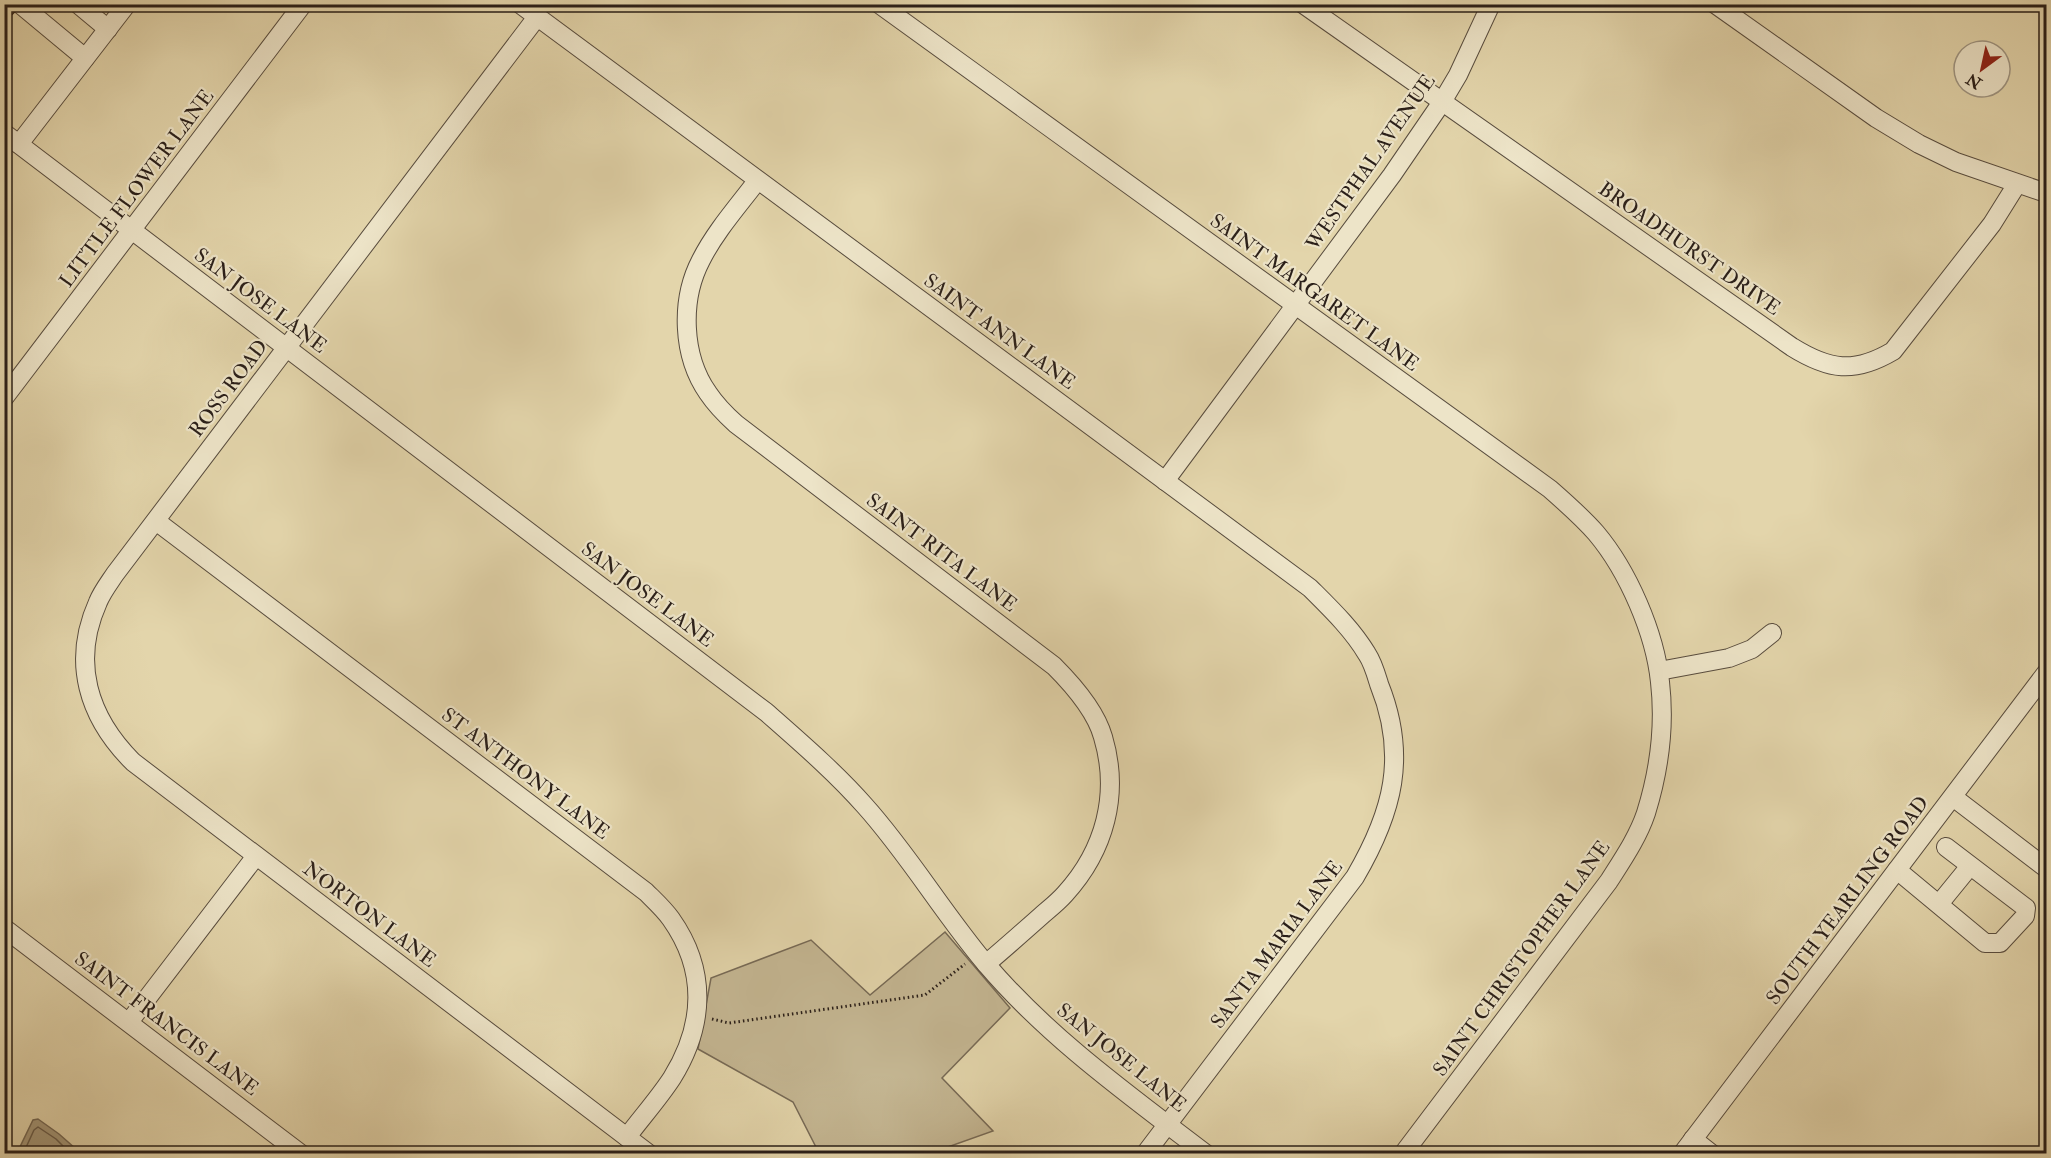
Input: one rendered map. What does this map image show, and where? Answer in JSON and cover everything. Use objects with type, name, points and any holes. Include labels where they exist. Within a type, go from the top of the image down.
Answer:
[{"type":"street","points":[[20,4],[86,58]]},
{"type":"street","points":[[78,4],[108,29]]},
{"type":"street","points":[[19,144],[127,4]]},
{"type":"street","name":"LITTLE FLOWER LANE","points":[[4,398],[303,4]]},
{"type":"street","name":"SAINT ANN LANE","points":[[520,4],[1310,588],[1343,621],[1368,655],[1384,697],[1395,740]]},
{"type":"street","name":"SAINT MARGARET LANE","points":[[879,4],[1550,489],[1575,510],[1612,555],[1631,589],[1642,615],[1659,670]]},
{"type":"street","name":"BROADHURST DRIVE","points":[[1303,4],[1792,347],[1825,364],[1855,366],[1893,351],[1992,224],[2017,184]]},
{"type":"street","name":"WESTPHAL AVENUE","points":[[1165,481],[1392,175],[1442,102],[1458,75],[1491,4]]},
{"type":"street","points":[[1715,4],[1876,118],[1919,144],[1956,162],[2046,194]]},
{"type":"street","name":"ROSS ROAD","points":[[88,690],[86,660],[88,629],[98,601],[115,574],[537,17]]},
{"type":"street","name":"SAN JOSE LANE","points":[[4,133],[766,712],[820,759],[865,806],[930,888],[982,959],[1073,1051],[1206,1154]]},
{"type":"street","name":"SAINT RITA LANE","points":[[757,181],[712,242],[693,279],[687,325],[690,347],[707,392],[736,424],[1054,666],[1075,688],[1103,736],[1110,780],[1110,800],[1107,821],[1092,856],[1065,895],[982,959]]},
{"type":"street","name":"ST ANTHONY LANE","points":[[156,520],[646,892],[670,917],[687,946],[698,980],[697,1014],[689,1045],[672,1078],[627,1137]]},
{"type":"street","points":[[1659,670],[1729,658],[1752,649],[1772,633]]},
{"type":"street","name":"SAINT CHRISTOPHER LANE","points":[[1403,1154],[1610,881],[1630,848],[1645,814],[1659,754],[1662,718],[1659,670]]},
{"type":"street","name":"SOUTH YEARLING ROAD","points":[[1688,1146],[2046,673]]},
{"type":"street","name":"NORTON LANE","points":[[88,690],[95,711],[105,729],[133,762],[649,1154]]},
{"type":"street","name":"SANTA MARIA LANE","points":[[1145,1154],[1355,877],[1373,846],[1387,811],[1394,777],[1395,740]]},
{"type":"street","points":[[1953,797],[2046,868]]},
{"type":"street","points":[[1897,870],[1985,943],[2000,943],[2025,916],[2026,908],[1946,847]]},
{"type":"street","points":[[129,1023],[256,855]]},
{"type":"street","points":[[1939,904],[1970,866]]},
{"type":"street","name":"SAINT FRANCIS LANE","points":[[4,928],[302,1154]]},
{"type":"street","points":[[1688,1146],[1712,1154]]},
{"type":"path","points":[[697,1014],[729,1023],[925,995],[982,959]]},
{"type":"shaded area","points":[[945,932],[1010,1008],[942,1078],[993,1131],[931,1153],[819,1153],[793,1102],[698,1049],[711,978],[811,940],[870,995]]},
{"type":"water","points":[[38,1119],[76,1149],[75,1153],[17,1153],[33,1120]]}]
